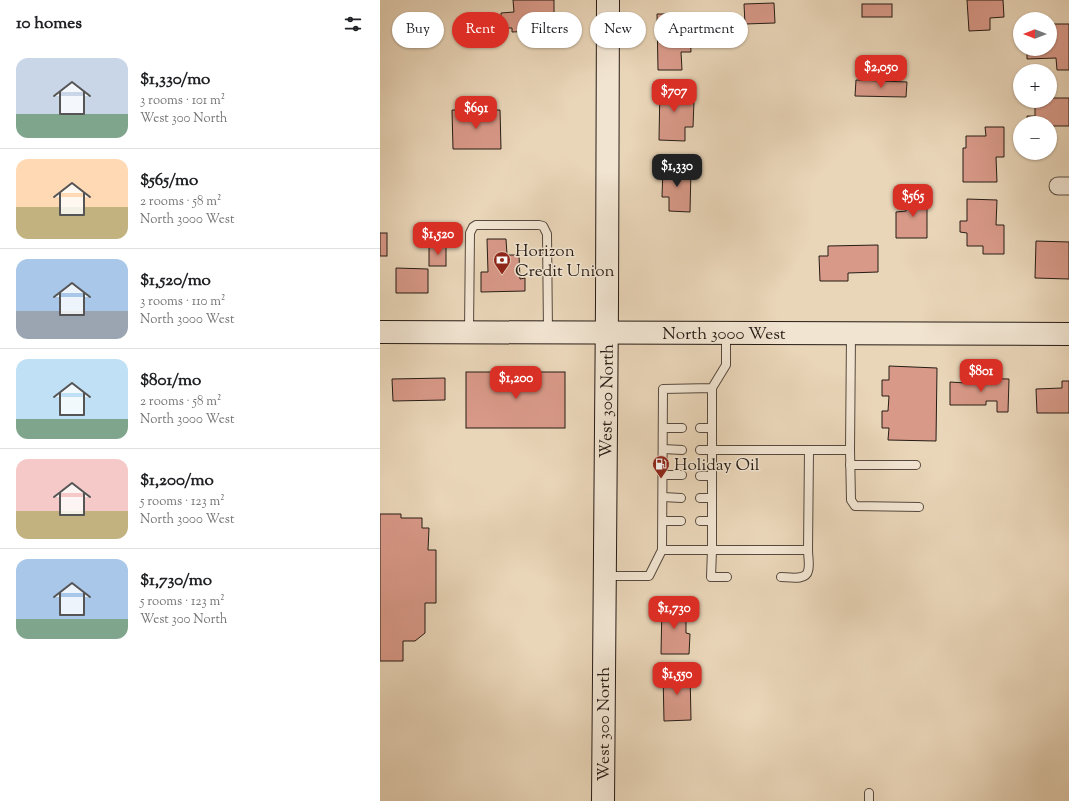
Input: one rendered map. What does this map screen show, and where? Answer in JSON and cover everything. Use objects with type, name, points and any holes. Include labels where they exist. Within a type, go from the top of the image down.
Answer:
[{"type":"main road","name":"West 300 North","points":[[603,801],[608,0]]},
{"type":"main road","name":"North 3000 West","points":[[380,332],[1069,334]]},
{"type":"lane","points":[[469,332],[470,233],[473,227],[476,225],[539,225],[543,226],[547,234],[548,332]]},
{"type":"lane","points":[[726,333],[726,365],[712,388],[711,577],[727,577]]},
{"type":"lane","points":[[851,334],[851,500],[855,506],[919,507]]},
{"type":"lane","points":[[604,576],[649,576],[662,550],[663,389],[712,388]]},
{"type":"lane","points":[[663,428],[682,428]]},
{"type":"lane","points":[[700,428],[712,428]]},
{"type":"lane","points":[[663,449],[682,450]]},
{"type":"lane","points":[[700,450],[850,450]]},
{"type":"lane","points":[[781,577],[801,577],[806,575],[808,570],[809,450]]},
{"type":"lane","points":[[850,465],[916,465]]},
{"type":"lane","points":[[663,475],[682,475]]},
{"type":"lane","points":[[700,476],[712,476]]},
{"type":"lane","points":[[663,497],[681,498]]},
{"type":"lane","points":[[700,498],[712,498]]},
{"type":"lane","points":[[663,521],[681,521]]},
{"type":"lane","points":[[700,521],[712,521]]},
{"type":"lane","points":[[662,550],[808,550]]},
{"type":"building","points":[[513,0],[554,0],[554,12],[517,12],[517,32],[512,32],[512,28],[509,28],[509,12],[514,12]]},
{"type":"building","points":[[967,0],[1003,0],[1004,17],[990,18],[990,30],[969,31]]},
{"type":"building","points":[[774,3],[775,23],[748,24],[748,12],[744,12],[744,4]]},
{"type":"building","points":[[862,4],[892,4],[892,17],[862,17]]},
{"type":"building","points":[[1057,24],[1069,24],[1069,70],[1057,70],[1056,58],[1027,59],[1027,56],[1057,56]]},
{"type":"building","points":[[658,48],[691,48],[691,52],[681,52],[682,70],[658,70]]},
{"type":"building","points":[[856,80],[907,82],[906,97],[855,96]]},
{"type":"building","points":[[660,84],[685,84],[684,101],[694,101],[693,127],[685,127],[685,141],[659,140]]},
{"type":"building","points":[[1057,98],[1069,98],[1069,126],[1057,126],[1057,116],[1035,116],[1035,108],[1057,108]]},
{"type":"building","points":[[452,110],[500,110],[501,149],[453,149]]},
{"type":"building","points":[[985,127],[1004,127],[1004,157],[996,157],[997,182],[963,182],[963,148],[966,148],[966,136],[986,136]]},
{"type":"building","points":[[663,168],[691,168],[690,212],[669,211],[669,197],[662,197]]},
{"type":"building","points":[[906,193],[927,193],[927,238],[896,238],[896,212],[906,211]]},
{"type":"building","points":[[967,199],[997,200],[996,225],[1004,225],[1004,254],[983,254],[983,246],[967,246],[967,233],[960,232],[960,221],[967,221]]},
{"type":"building","points":[[380,233],[387,233],[387,256],[380,256]]},
{"type":"building","points":[[487,239],[506,239],[507,255],[519,255],[520,279],[525,278],[525,291],[481,292],[481,272],[488,272]]},
{"type":"building","points":[[1036,241],[1069,242],[1069,279],[1035,278]]},
{"type":"building","points":[[878,245],[878,272],[848,273],[848,281],[820,281],[819,256],[828,256],[828,246]]},
{"type":"building","points":[[429,246],[446,246],[446,266],[429,266]]},
{"type":"building","points":[[396,268],[428,269],[428,293],[396,293]]},
{"type":"building","points":[[889,366],[937,368],[936,441],[888,440],[889,428],[882,428],[882,411],[888,411],[889,396],[882,396],[882,380],[889,380]]},
{"type":"building","points":[[466,372],[565,372],[565,428],[466,428]]},
{"type":"building","points":[[445,378],[445,400],[393,401],[392,379]]},
{"type":"building","points":[[966,378],[1009,379],[1008,412],[997,412],[997,401],[986,401],[986,405],[950,405],[950,382],[966,383]]},
{"type":"building","points":[[1062,381],[1069,381],[1069,413],[1037,413],[1036,389],[1062,388]]},
{"type":"building","points":[[380,514],[401,514],[401,518],[422,518],[422,528],[429,528],[428,550],[436,550],[436,603],[425,603],[425,633],[415,641],[403,641],[403,661],[380,661]]},
{"type":"building","points":[[662,603],[686,604],[686,633],[690,634],[689,654],[661,654]]},
{"type":"building","points":[[690,672],[691,720],[664,721],[663,673]]},
{"type":"place","name":"Horizon Credit Union","points":[[502,275]]},
{"type":"place","name":"Holiday Oil","points":[[661,479]]}]
